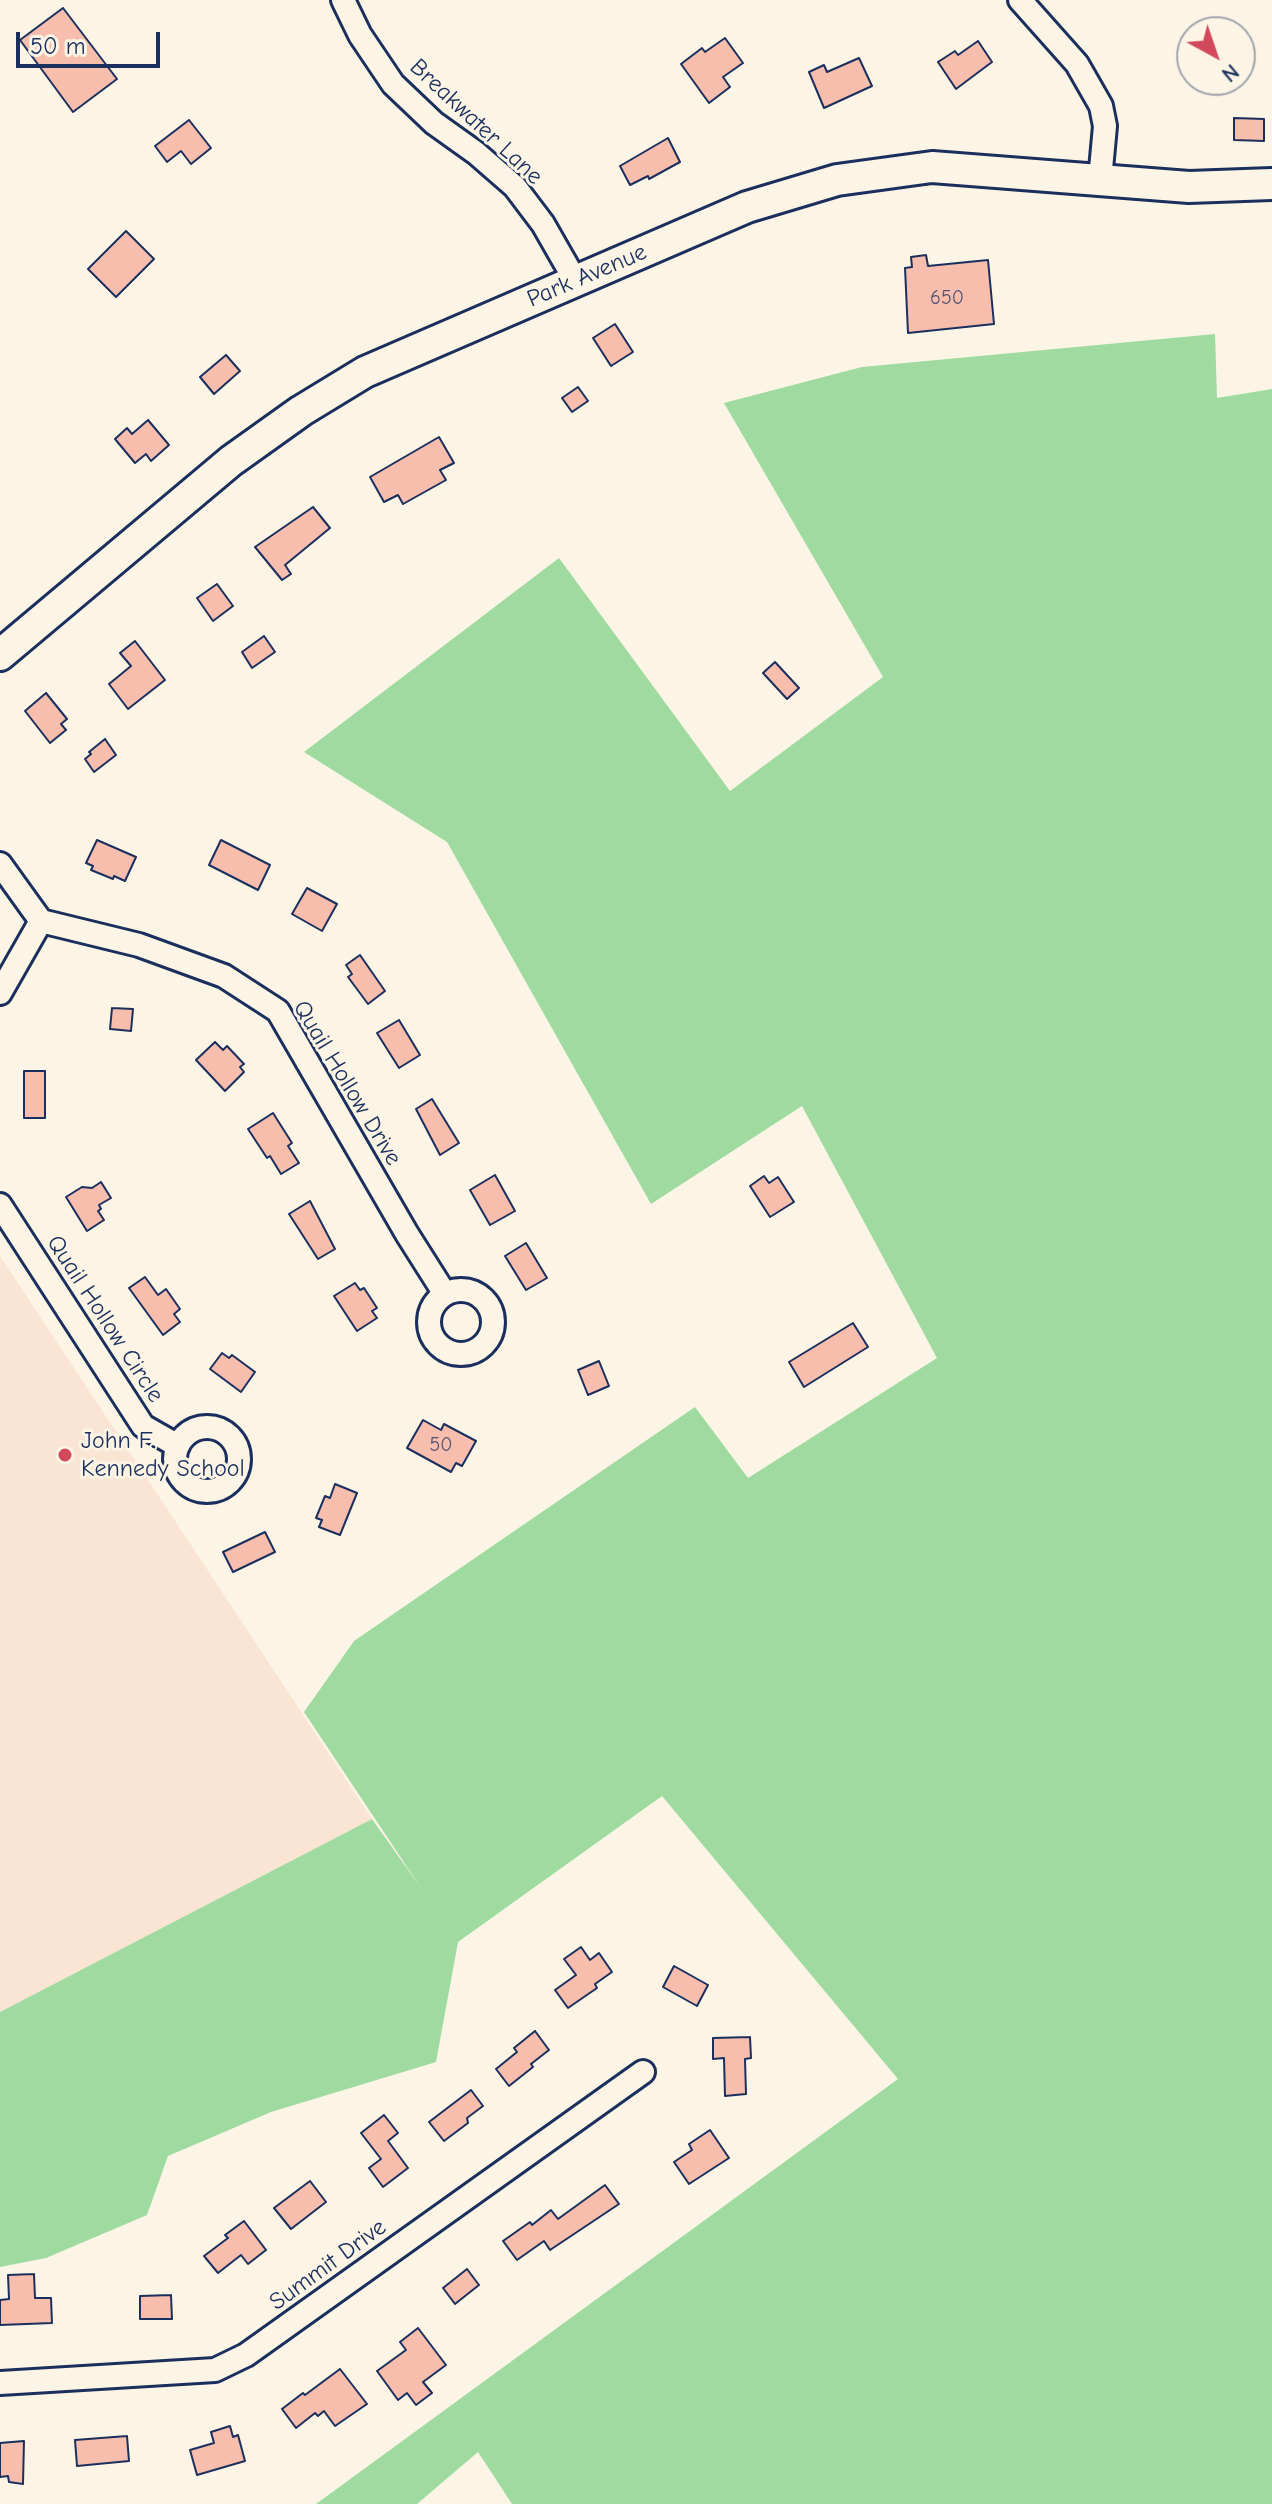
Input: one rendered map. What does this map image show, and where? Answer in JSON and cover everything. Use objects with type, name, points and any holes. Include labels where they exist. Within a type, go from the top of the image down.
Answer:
[{"type":"main road","name":"Park Avenue","points":[[0,655],[231,461],[301,411],[365,372],[747,207],[837,180],[932,167],[1189,187],[1272,184]]},
{"type":"street","name":"Breakwater Lane","points":[[343,0],[360,35],[393,84],[434,123],[476,153],[515,187],[543,224],[575,280]]},
{"type":"street","points":[[1020,0],[1077,64],[1101,106],[1105,126],[1100,180]]},
{"type":"street","points":[[0,864],[41,921],[0,993]]},
{"type":"street","name":"Quail Hollow Drive","points":[[41,921],[139,945],[224,976],[278,1011],[445,1294]]},
{"type":"street","name":"Quail Hollow Circle","points":[[0,1205],[143,1426],[178,1446]]},
{"type":"street","name":"Summit Drive","points":[[0,2383],[215,2370],[246,2355],[643,2072]]},
{"type":"shaded area","name":"John F. Kennedy School","points":[[0,1256],[372,1819],[0,2012]]},
{"type":"green space","points":[[1215,334],[1217,398],[1272,389],[1272,2504],[512,2504],[478,2452],[417,2504],[316,2504],[898,2079],[662,1796],[458,1942],[436,2062],[271,2112],[168,2156],[147,2215],[46,2258],[0,2267],[0,2012],[372,1819],[421,1888],[304,1712],[354,1641],[695,1407],[748,1478],[937,1358],[802,1106],[651,1204],[447,842],[304,752],[559,558],[730,791],[883,677],[724,403],[862,367]]},
{"type":"building","points":[[63,8],[117,79],[73,112],[20,40]]},
{"type":"building","points":[[725,38],[743,63],[723,77],[730,87],[709,103],[681,64],[702,48],[705,52]]},
{"type":"building","points":[[978,41],[992,62],[956,89],[938,62],[955,51],[958,55]]},
{"type":"building","points":[[859,58],[872,86],[824,108],[809,72],[824,65],[827,72]]},
{"type":"building","points":[[1234,118],[1264,119],[1264,141],[1234,140]]},
{"type":"building","points":[[189,120],[211,148],[191,164],[181,151],[167,162],[155,146]]},
{"type":"building","points":[[668,138],[680,162],[649,179],[648,176],[630,185],[620,166]]},
{"type":"building","points":[[126,231],[154,259],[116,297],[88,269]]},
{"type":"building","points":[[926,255],[928,266],[988,260],[994,324],[908,333],[905,268],[912,267],[911,257]]},
{"type":"building","points":[[615,324],[633,352],[611,366],[593,338]]},
{"type":"building","points":[[226,355],[240,371],[214,394],[200,377]]},
{"type":"building","points":[[578,387],[588,401],[572,412],[562,398]]},
{"type":"building","points":[[148,420],[169,445],[151,461],[146,454],[135,463],[115,439],[127,428],[132,434]]},
{"type":"building","points":[[439,437],[454,463],[440,470],[446,480],[403,504],[398,495],[384,502],[370,477]]},
{"type":"building","points":[[313,507],[330,528],[285,565],[291,574],[282,580],[255,547]]},
{"type":"building","points":[[217,584],[233,606],[213,621],[197,598]]},
{"type":"building","points":[[264,636],[275,652],[252,668],[242,652]]},
{"type":"building","points":[[135,641],[165,680],[128,709],[109,684],[131,666],[120,653]]},
{"type":"building","points":[[775,662],[799,688],[787,699],[763,673]]},
{"type":"building","points":[[46,693],[67,719],[61,724],[66,730],[50,743],[25,711]]},
{"type":"building","points":[[105,739],[116,755],[94,772],[85,759]]},
{"type":"building","points":[[97,840],[136,857],[125,881],[91,870],[93,866],[86,863]]},
{"type":"building","points":[[221,840],[270,865],[258,890],[209,865]]},
{"type":"building","points":[[307,888],[337,904],[322,931],[292,914]]},
{"type":"building","points":[[360,955],[385,991],[368,1004],[348,977],[352,974],[346,965]]},
{"type":"building","points":[[112,1008],[133,1009],[131,1031],[110,1029]]},
{"type":"building","points":[[399,1020],[420,1055],[399,1068],[377,1033]]},
{"type":"building","points":[[215,1042],[223,1050],[227,1046],[244,1064],[240,1067],[244,1072],[225,1091],[196,1060]]},
{"type":"building","points":[[24,1071],[45,1071],[45,1118],[24,1118]]},
{"type":"building","points":[[432,1099],[459,1143],[440,1155],[416,1109]]},
{"type":"building","points":[[273,1113],[292,1143],[288,1146],[299,1163],[281,1174],[248,1129]]},
{"type":"building","points":[[495,1175],[515,1211],[490,1225],[470,1190]]},
{"type":"building","points":[[764,1176],[769,1183],[778,1177],[794,1202],[770,1217],[750,1186]]},
{"type":"building","points":[[101,1182],[111,1198],[99,1205],[101,1209],[98,1211],[104,1220],[87,1231],[66,1197],[82,1187],[92,1188]]},
{"type":"building","points":[[310,1201],[335,1249],[318,1259],[289,1214]]},
{"type":"building","points":[[526,1243],[547,1278],[526,1290],[505,1256]]},
{"type":"building","points":[[145,1277],[158,1295],[166,1289],[180,1309],[174,1314],[180,1322],[163,1335],[129,1288]]},
{"type":"building","points":[[355,1283],[360,1290],[364,1288],[377,1308],[372,1311],[377,1318],[357,1331],[334,1296]]},
{"type":"building","points":[[853,1323],[868,1347],[804,1387],[789,1362]]},
{"type":"building","points":[[222,1353],[229,1358],[232,1355],[255,1372],[241,1392],[210,1369]]},
{"type":"building","points":[[599,1361],[609,1386],[588,1395],[578,1370]]},
{"type":"building","points":[[423,1420],[441,1430],[444,1424],[476,1441],[462,1466],[456,1463],[451,1472],[407,1448]]},
{"type":"building","points":[[335,1484],[357,1493],[340,1535],[319,1527],[322,1520],[316,1518],[325,1496],[330,1498]]},
{"type":"building","points":[[265,1532],[275,1552],[233,1572],[223,1552]]},
{"type":"building","points":[[581,1947],[590,1960],[599,1953],[612,1972],[595,1984],[597,1988],[568,2008],[555,1990],[576,1975],[564,1959]]},
{"type":"building","points":[[674,1966],[708,1985],[697,2006],[663,1987]]},
{"type":"building","points":[[535,2031],[549,2050],[509,2086],[496,2069],[517,2052],[514,2048]]},
{"type":"building","points":[[750,2037],[751,2058],[745,2059],[746,2094],[725,2096],[724,2058],[713,2059],[713,2038]]},
{"type":"building","points":[[471,2090],[483,2106],[467,2118],[468,2123],[444,2141],[429,2122]]},
{"type":"building","points":[[384,2115],[398,2133],[388,2141],[408,2168],[383,2187],[369,2168],[381,2159],[361,2133]]},
{"type":"building","points":[[710,2130],[729,2158],[689,2184],[674,2162],[692,2150],[689,2144]]},
{"type":"building","points":[[310,2181],[326,2202],[291,2229],[274,2208]]},
{"type":"building","points":[[605,2185],[619,2204],[550,2250],[544,2241],[517,2260],[503,2241],[551,2210],[558,2219]]},
{"type":"building","points":[[244,2221],[266,2250],[248,2264],[241,2255],[218,2273],[204,2256]]},
{"type":"building","points":[[467,2269],[479,2285],[455,2304],[443,2288]]},
{"type":"building","points":[[34,2274],[35,2298],[51,2298],[52,2323],[0,2325],[0,2300],[9,2299],[8,2275]]},
{"type":"building","points":[[171,2295],[172,2319],[140,2319],[140,2296]]},
{"type":"building","points":[[418,2328],[446,2365],[423,2382],[432,2393],[416,2405],[407,2393],[398,2400],[377,2371],[406,2350],[400,2342]]},
{"type":"building","points":[[340,2369],[367,2404],[335,2426],[324,2411],[318,2416],[315,2413],[296,2428],[282,2409]]},
{"type":"building","points":[[230,2426],[233,2437],[238,2435],[245,2461],[197,2475],[190,2450],[214,2443],[211,2432]]},
{"type":"building","points":[[127,2436],[129,2461],[77,2466],[75,2440]]},
{"type":"building","points":[[24,2441],[23,2484],[9,2482],[8,2476],[0,2477],[0,2443]]},
{"type":"place","name":"John F. Kennedy School","points":[[65,1455]]}]
